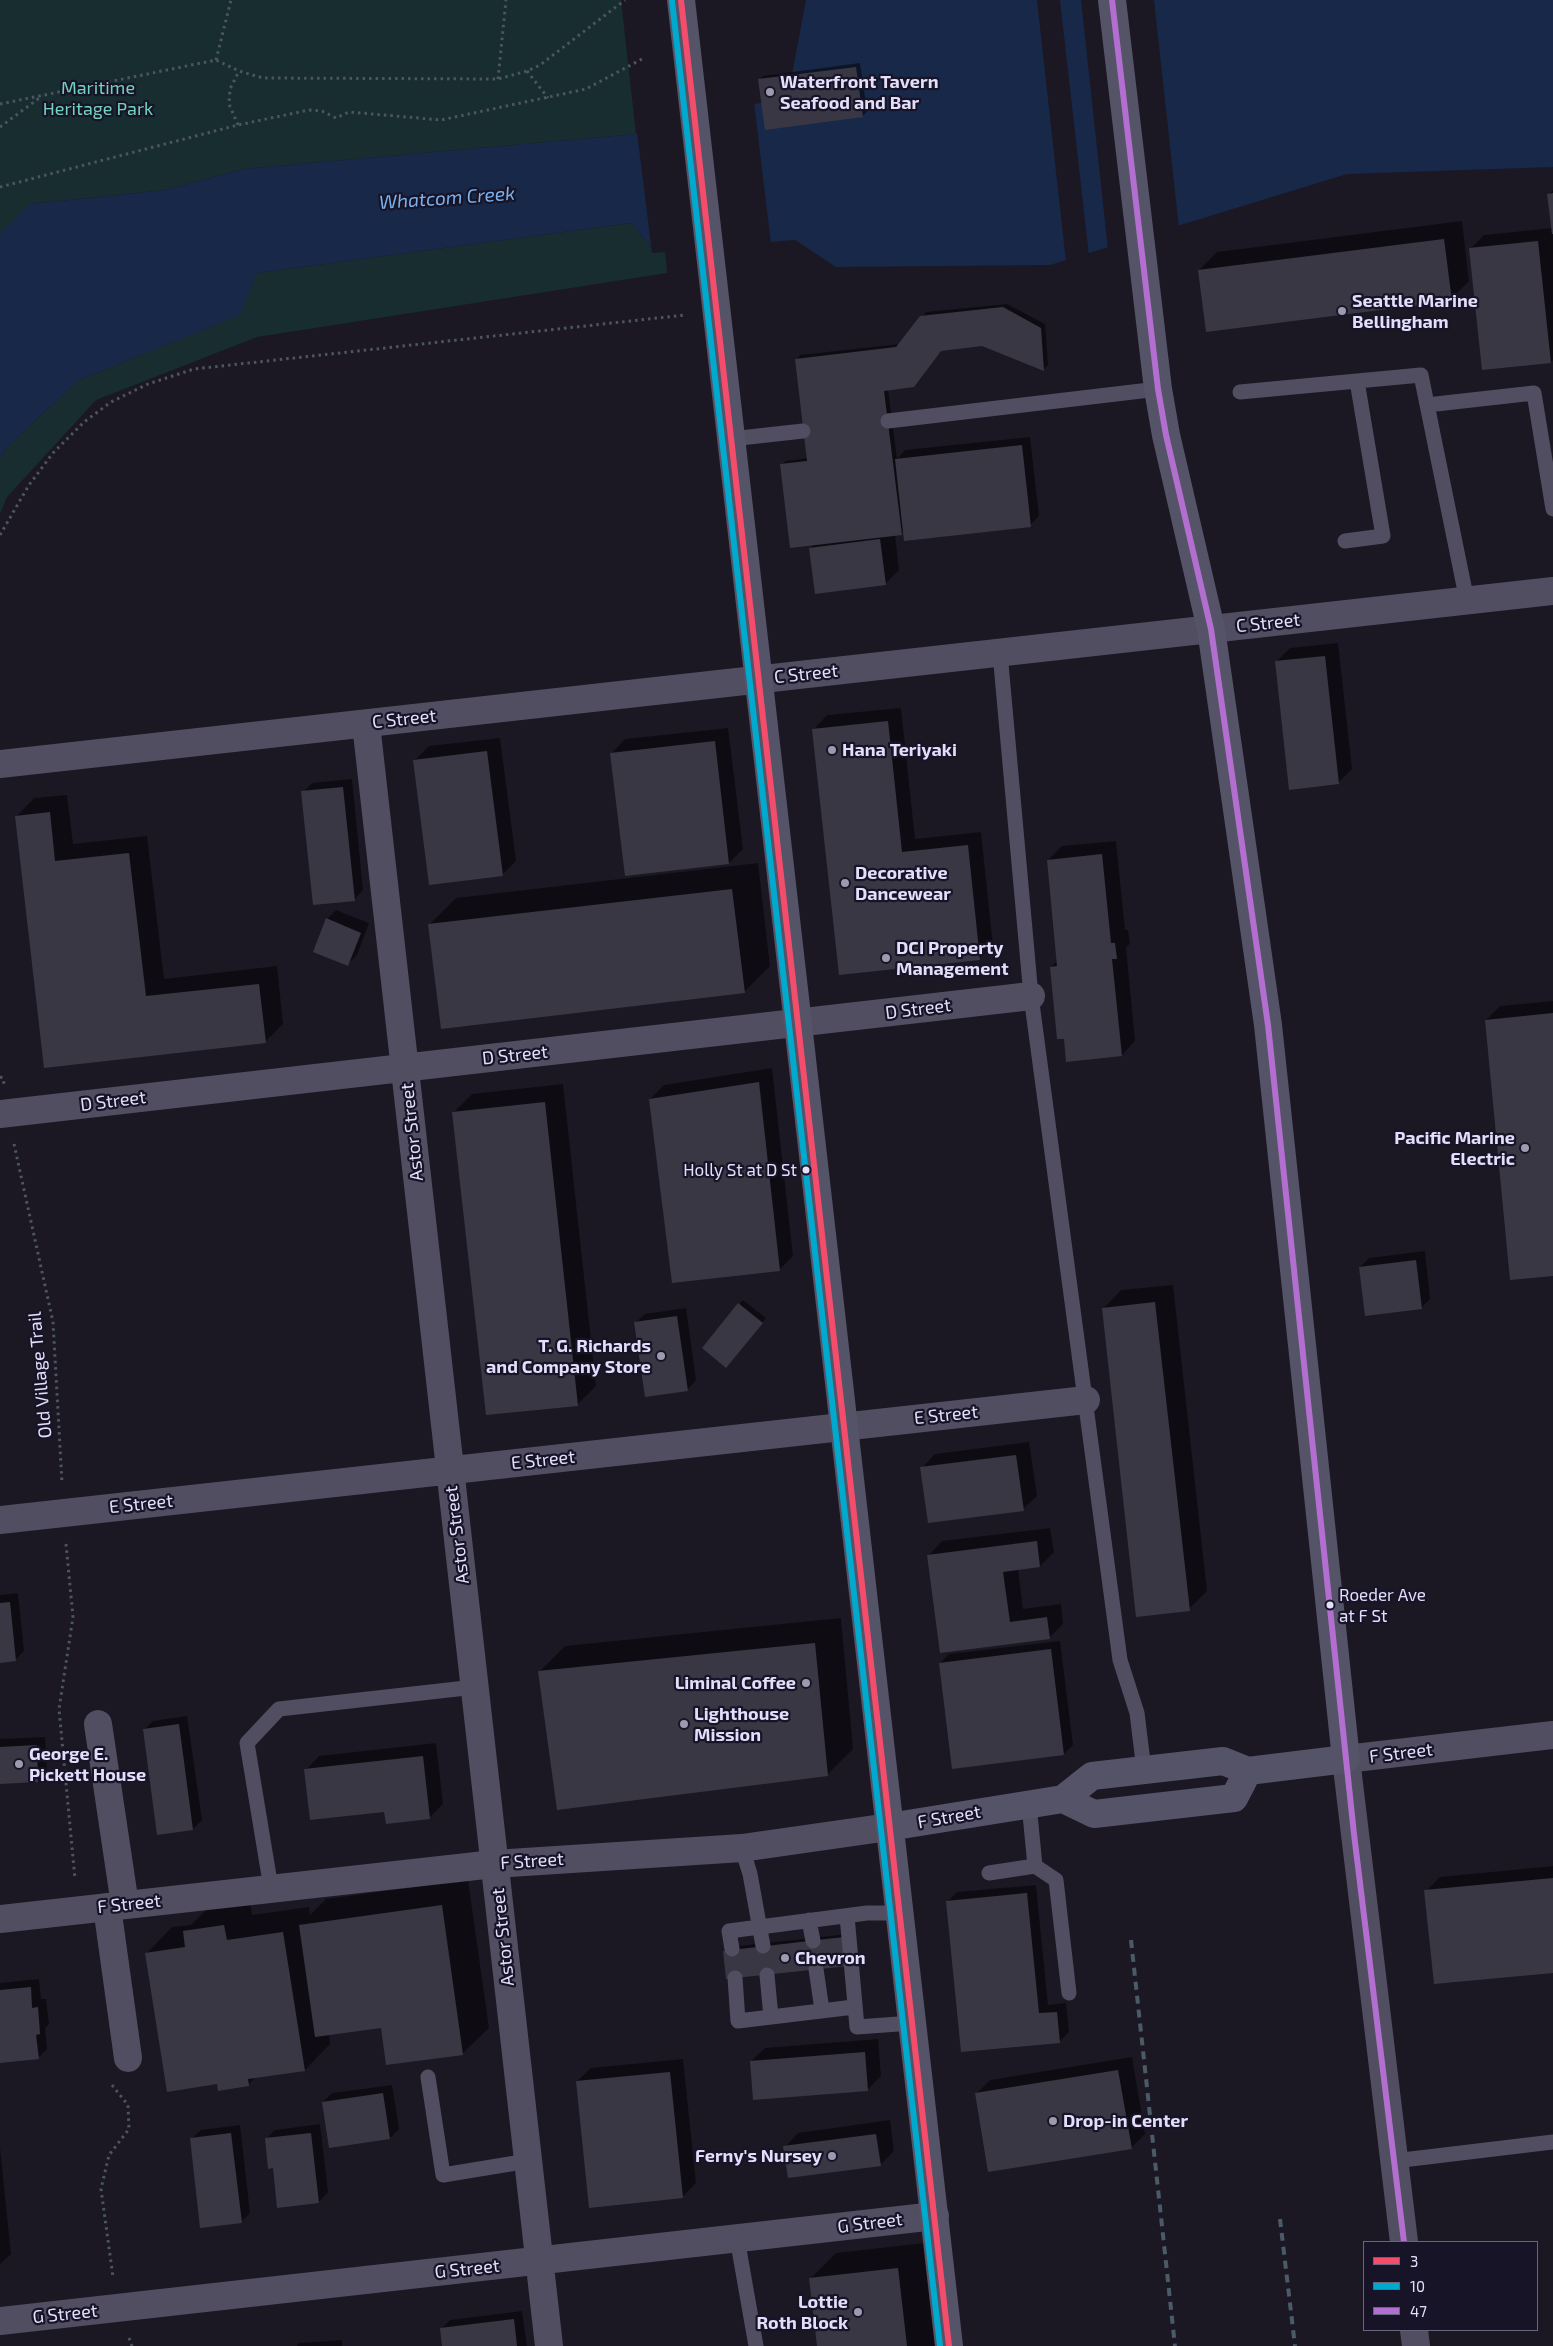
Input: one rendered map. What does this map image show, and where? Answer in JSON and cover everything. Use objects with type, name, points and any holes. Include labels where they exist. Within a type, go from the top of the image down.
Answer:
[{"type":"main road","points":[[681,0],[949,2346]]},
{"type":"main road","points":[[1112,0],[1158,389],[1166,435],[1212,629],[1268,1025],[1346,1759]]},
{"type":"main road","name":"F Street","points":[[889,1828],[1063,1799],[1092,1776],[1223,1761],[1248,1771],[1346,1759]]},
{"type":"main road","points":[[1063,1799],[1094,1814],[1234,1798],[1248,1771]]},
{"type":"street","name":"C Street","points":[[0,764],[1553,591]]},
{"type":"street","name":"Astor Street","points":[[366,724],[549,2346]]},
{"type":"street","name":"D Street","points":[[4,1113],[1031,996]]},
{"type":"street","name":"E Street","points":[[0,1520],[1086,1400]]},
{"type":"street","points":[[98,1724],[116,1906],[128,2058]]},
{"type":"street","name":"F Street","points":[[1346,1759],[1553,1734]]},
{"type":"street","points":[[1346,1759],[1404,2241]]},
{"type":"street","name":"F Street","points":[[0,1919],[494,1864],[742,1848],[889,1828]]},
{"type":"street","name":"G Street","points":[[0,2321],[934,2216]]},
{"type":"street","points":[[1414,2331],[1416,2346]]},
{"type":"lane","points":[[1240,392],[1421,375],[1467,601]]},
{"type":"lane","points":[[1345,541],[1383,536],[1357,381]]},
{"type":"lane","points":[[888,421],[1158,389]]},
{"type":"lane","points":[[1427,405],[1534,393],[1553,509]]},
{"type":"lane","points":[[731,439],[803,431]]},
{"type":"lane","points":[[1000,653],[1031,996],[1120,1660],[1137,1713],[1144,1770]]},
{"type":"lane","points":[[270,1888],[248,1743],[279,1709],[475,1687]]},
{"type":"lane","points":[[1029,1804],[1035,1866]]},
{"type":"lane","points":[[742,1848],[750,1874],[763,1946]]},
{"type":"lane","points":[[989,1873],[1035,1866],[1056,1880],[1069,1993]]},
{"type":"lane","points":[[732,1949],[728,1930],[846,1916],[900,1913]]},
{"type":"lane","points":[[846,1916],[857,2027],[912,2023]]},
{"type":"lane","points":[[809,1920],[813,1941]]},
{"type":"lane","points":[[816,1970],[822,2010]]},
{"type":"lane","points":[[767,1974],[771,2017]]},
{"type":"lane","points":[[735,1978],[738,2021],[854,2007]]},
{"type":"lane","points":[[428,2076],[443,2174],[528,2161]]},
{"type":"lane","points":[[1394,2161],[1553,2142]]},
{"type":"lane","points":[[737,2238],[756,2346]]},
{"type":"path","points":[[216,60],[231,0]]},
{"type":"path","points":[[498,79],[506,0]]},
{"type":"path","points":[[0,104],[216,60],[239,71],[263,78],[498,79],[527,71],[540,65],[625,0]]},
{"type":"path","points":[[0,187],[238,124],[309,110],[322,111],[336,118],[349,112],[441,120],[586,89],[642,59]]},
{"type":"path","points":[[238,124],[229,104],[230,89],[239,71]]},
{"type":"path","points":[[527,71],[548,98]]},
{"type":"path","points":[[0,127],[43,95]]},
{"type":"path","points":[[0,535],[29,485],[53,453],[84,422],[111,402],[148,384],[194,369],[716,307]]},
{"type":"path","name":"Old Village Trail","points":[[0,1077],[4,1078],[4,1113],[53,1322],[64,1513],[73,1617]]},
{"type":"green space","name":"Maritime Heritage Park","points":[[0,0],[621,0],[636,134],[244,169],[166,190],[30,204],[0,234]]},
{"type":"green space","points":[[631,223],[654,251],[665,250],[667,273],[257,337],[96,400],[7,497],[0,514],[0,458],[7,447],[79,380],[239,315],[257,273]]},
{"type":"water","name":"Whatcom Creek","points":[[806,0],[1553,0],[1553,167],[1347,174],[1050,265],[836,267],[795,240],[654,251],[631,223],[257,273],[240,315],[79,380],[7,447],[0,458],[0,234],[30,204],[166,190],[244,169],[636,134],[788,96]]},
{"type":"pier","points":[[1037,0],[1060,0],[1089,256],[1066,262]]},
{"type":"pier","points":[[1081,0],[1154,0],[1179,228],[1108,250]]},
{"type":"pier","points":[[754,102],[771,244],[652,253],[637,132]]},
{"type":"building","points":[[856,67],[863,117],[765,130],[758,79]]},
{"type":"building","points":[[1553,193],[1553,234],[1552,234],[1547,194]]},
{"type":"building","points":[[1444,239],[1452,301],[1206,332],[1198,270]]},
{"type":"building","points":[[1538,241],[1551,363],[1482,370],[1469,248]]},
{"type":"building","points":[[1003,307],[1041,328],[1044,371],[982,346],[941,351],[914,387],[884,391],[902,535],[790,548],[780,464],[807,461],[795,359],[896,347],[920,316]]},
{"type":"building","points":[[1022,445],[1031,527],[904,541],[895,459]]},
{"type":"building","points":[[880,539],[886,585],[815,594],[809,548]]},
{"type":"building","points":[[1325,656],[1339,784],[1289,790],[1275,661]]},
{"type":"building","points":[[888,721],[902,852],[968,845],[980,960],[839,975],[812,729]]},
{"type":"building","points":[[715,741],[729,864],[625,876],[610,753]]},
{"type":"building","points":[[487,751],[503,876],[429,885],[413,760]]},
{"type":"building","points":[[343,787],[355,901],[313,905],[301,791]]},
{"type":"building","points":[[50,812],[55,861],[129,853],[146,996],[259,984],[266,1043],[44,1068],[15,816]]},
{"type":"building","points":[[1102,854],[1111,943],[1115,943],[1117,959],[1112,959],[1122,1056],[1066,1062],[1064,1039],[1057,1039],[1050,967],[1057,966],[1047,860]]},
{"type":"building","points":[[732,889],[745,993],[441,1029],[428,924]]},
{"type":"building","points":[[326,918],[361,933],[348,966],[313,952]]},
{"type":"building","name":"Pacific Marine Electric","points":[[1553,1013],[1553,1276],[1510,1280],[1485,1020]]},
{"type":"building","points":[[759,1082],[780,1271],[672,1283],[649,1099]]},
{"type":"building","points":[[545,1102],[578,1406],[486,1415],[452,1112]]},
{"type":"building","points":[[1416,1260],[1422,1309],[1365,1316],[1359,1267]]},
{"type":"building","points":[[1155,1302],[1190,1611],[1136,1617],[1102,1308]]},
{"type":"building","points":[[738,1303],[763,1323],[726,1368],[702,1348]]},
{"type":"building","name":"T. G. Richards and Company Store","points":[[677,1316],[688,1391],[645,1397],[634,1322]]},
{"type":"building","points":[[1016,1455],[1024,1511],[928,1523],[920,1467]]},
{"type":"building","points":[[1037,1541],[1040,1567],[1003,1572],[1010,1622],[1047,1617],[1050,1639],[940,1653],[927,1555]]},
{"type":"building","points":[[10,1602],[16,1661],[0,1663],[0,1603]]},
{"type":"building","name":"Lighthouse Mission","points":[[815,1643],[828,1776],[557,1810],[538,1671]]},
{"type":"building","points":[[1051,1649],[1064,1755],[952,1769],[939,1663]]},
{"type":"building","points":[[179,1724],[193,1830],[157,1835],[143,1729]]},
{"type":"building","name":"George E. Pickett House","points":[[37,1745],[38,1782],[0,1784],[0,1747]]},
{"type":"building","points":[[423,1756],[430,1819],[386,1824],[384,1812],[310,1820],[304,1769]]},
{"type":"building","points":[[1553,1878],[1553,1973],[1434,1984],[1424,1890]]},
{"type":"building","points":[[1027,1893],[1039,2013],[1057,2012],[1060,2043],[961,2052],[946,1901]]},
{"type":"building","points":[[442,1905],[463,2055],[386,2065],[381,2028],[315,2037],[299,1925]]},
{"type":"building","points":[[224,1925],[227,1940],[283,1932],[305,2071],[248,2079],[249,2086],[218,2091],[217,2084],[167,2092],[145,1953],[185,1947],[183,1931]]},
{"type":"building","name":"Chevron","points":[[844,1937],[848,1966],[726,1979],[723,1951]]},
{"type":"building","points":[[31,1987],[32,2008],[38,2007],[40,2034],[36,2035],[39,2059],[0,2063],[0,1990]]},
{"type":"building","points":[[865,2052],[868,2091],[753,2100],[750,2061]]},
{"type":"building","name":"Drop-in Center","points":[[1118,2070],[1132,2149],[988,2172],[975,2093]]},
{"type":"building","points":[[670,2072],[683,2198],[589,2208],[576,2081]]},
{"type":"building","points":[[383,2093],[390,2139],[329,2148],[322,2102]]},
{"type":"building","points":[[231,2133],[242,2223],[200,2228],[190,2138]]},
{"type":"building","points":[[311,2133],[319,2203],[277,2208],[273,2168],[268,2169],[265,2138]]},
{"type":"building","name":"Ferny's Nursey","points":[[876,2134],[881,2166],[788,2178],[783,2146]]},
{"type":"building","name":"Lottie Roth Block","points":[[898,2268],[907,2346],[817,2346],[809,2278]]},
{"type":"building","points":[[514,2319],[517,2346],[442,2346],[440,2328]]},
{"type":"railway","points":[[1131,1940],[1175,2346]]},
{"type":"railway","points":[[1280,2219],[1295,2346]]},
{"type":"transit line","name":"3","points":[[681,0],[949,2346]]},
{"type":"transit line","name":"47","points":[[1112,0],[1158,389],[1166,435],[1211,629],[1268,1025],[1354,1834],[1404,2241]]},
{"type":"transit line","name":"10","points":[[672,1],[940,2346]]},
{"type":"place","name":"Waterfront Tavern Seafood and Bar","points":[[770,92]]},
{"type":"place","name":"Seattle Marine Bellingham","points":[[1342,311]]},
{"type":"place","name":"Hana Teriyaki","points":[[832,750]]},
{"type":"place","name":"Decorative Dancewear","points":[[845,883]]},
{"type":"place","name":"DCI Property Management","points":[[886,958]]},
{"type":"place","name":"Pacific Marine Electric","points":[[1525,1148]]},
{"type":"place","name":"Holly St at D St","points":[[806,1170]]},
{"type":"place","name":"T. G. Richards and Company Store","points":[[661,1356]]},
{"type":"place","name":"Roeder Ave at F St","points":[[1330,1605]]},
{"type":"place","name":"Liminal Coffee","points":[[806,1683]]},
{"type":"place","name":"Lighthouse Mission","points":[[684,1724]]},
{"type":"place","name":"George E. Pickett House","points":[[19,1764]]},
{"type":"place","name":"Chevron","points":[[785,1958]]},
{"type":"place","name":"Drop-in Center","points":[[1053,2121]]},
{"type":"place","name":"Ferny's Nursey","points":[[832,2156]]},
{"type":"place","name":"Lottie Roth Block","points":[[858,2312]]}]
